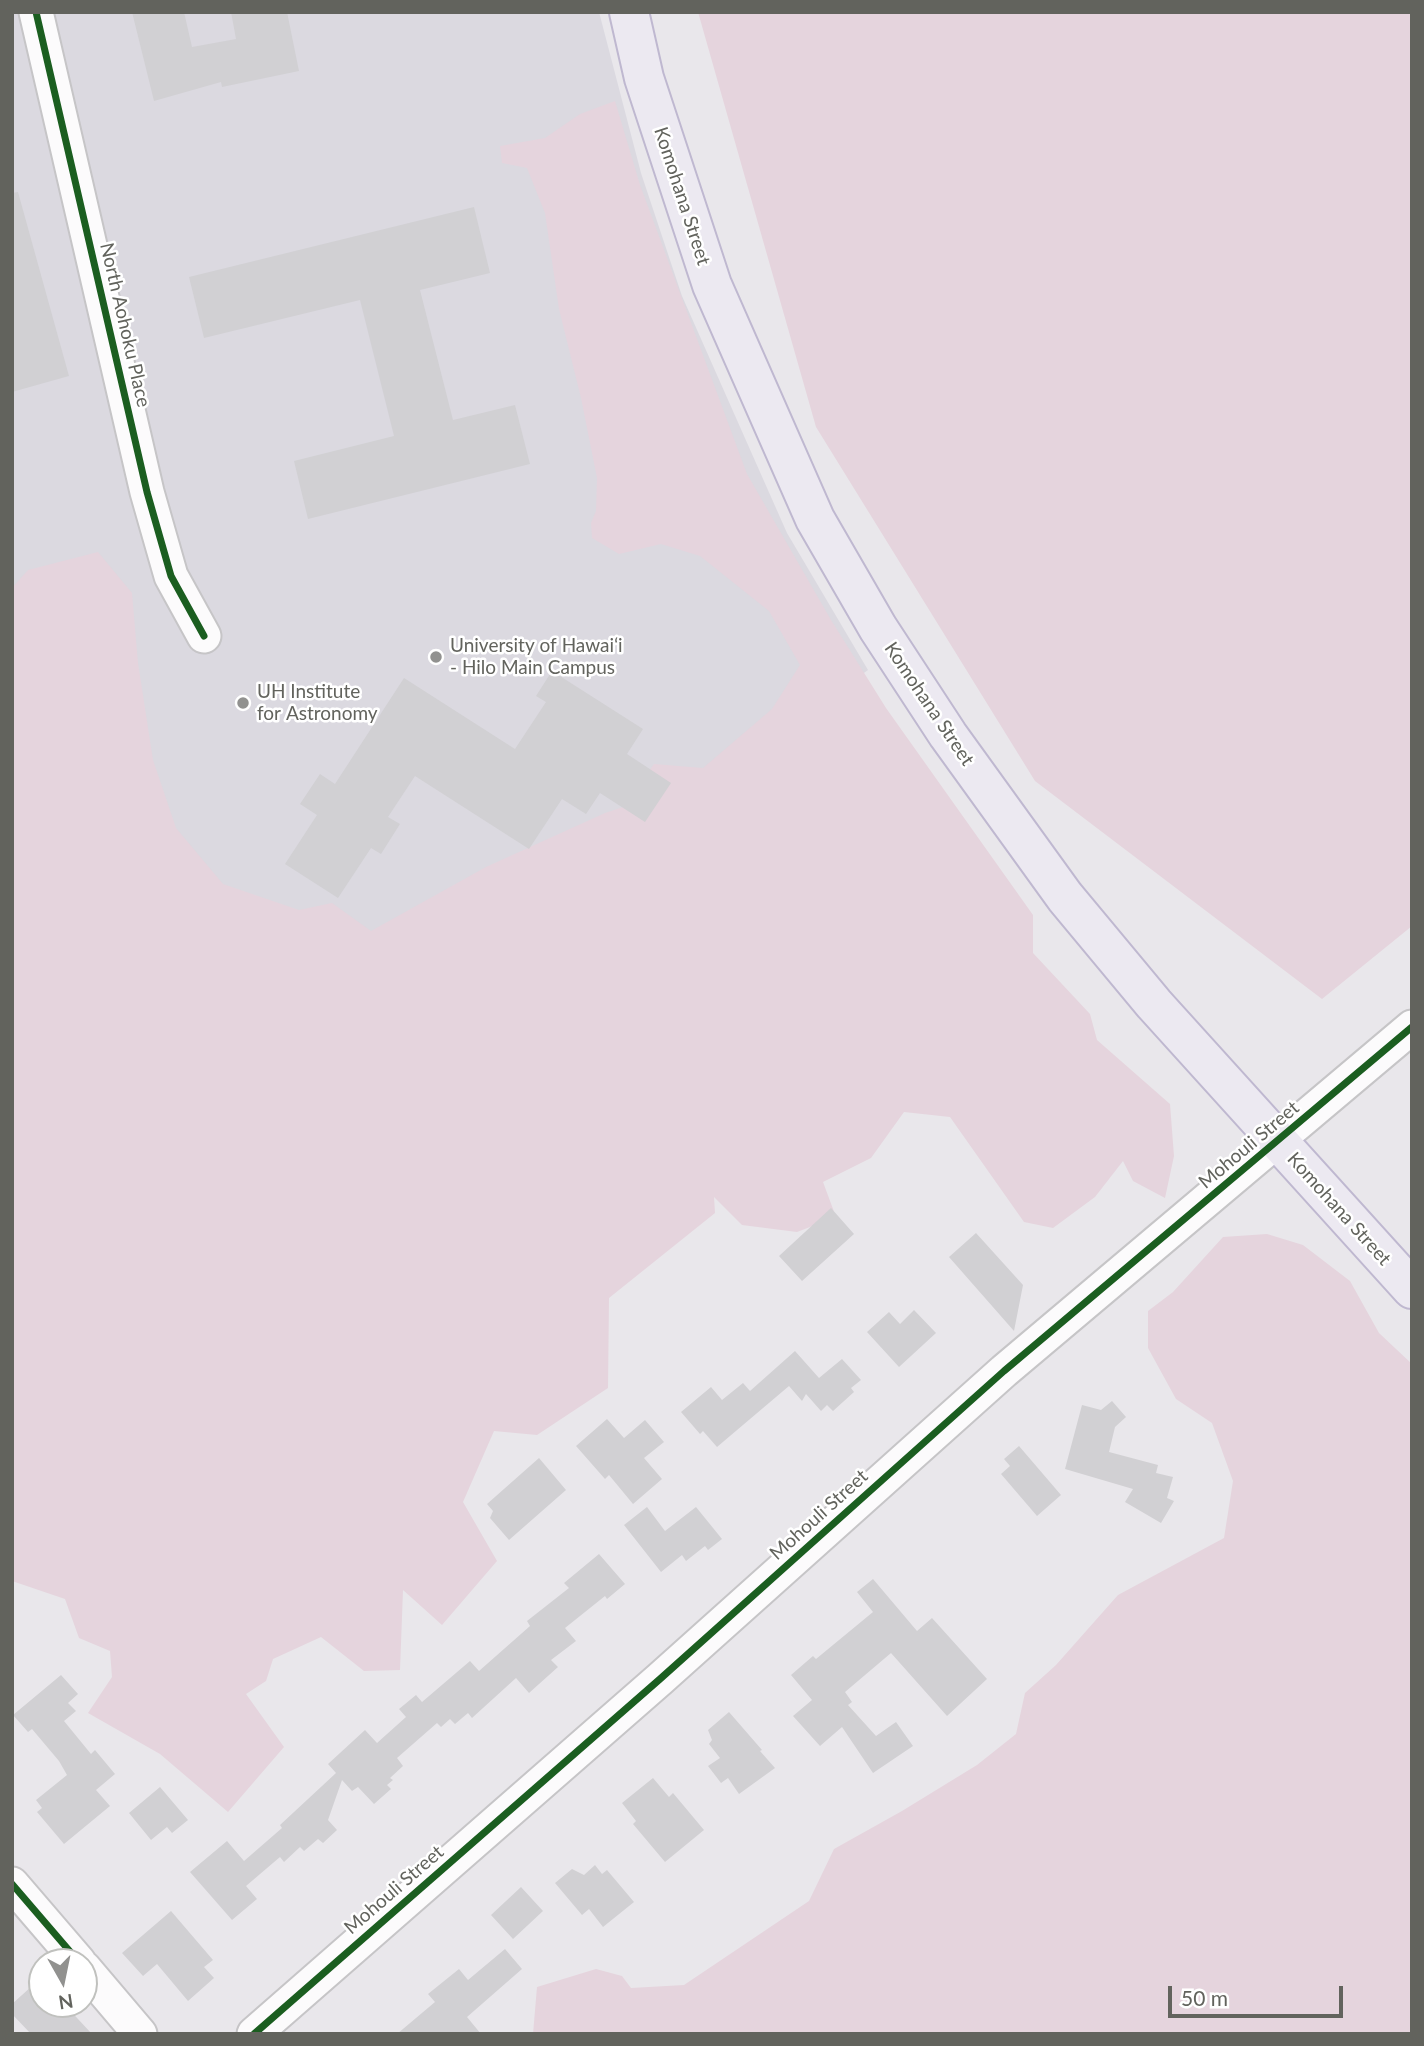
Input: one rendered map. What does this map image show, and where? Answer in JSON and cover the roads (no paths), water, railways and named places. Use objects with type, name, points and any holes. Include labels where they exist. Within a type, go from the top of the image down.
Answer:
[{"type":"main road","name":"Komohana Street","points":[[629,12],[644,78],[712,285],[815,519],[878,628],[948,735],[1065,897],[1154,1004],[1412,1289]]},
{"type":"street","name":"North Aohoku Place","points":[[36,12],[147,492],[171,576],[204,636]]},
{"type":"street","name":"Mohouli Street","points":[[254,2034],[660,1679],[1004,1371],[1412,1027]]},
{"type":"street","points":[[12,1884],[67,1948]]},
{"type":"street","points":[[98,1984],[140,2034]]},
{"type":"place","name":"University of Hawaiʻi - Hilo Main Campus","points":[[436,657]]},
{"type":"place","name":"UH Institute for Astronomy","points":[[243,703]]}]
